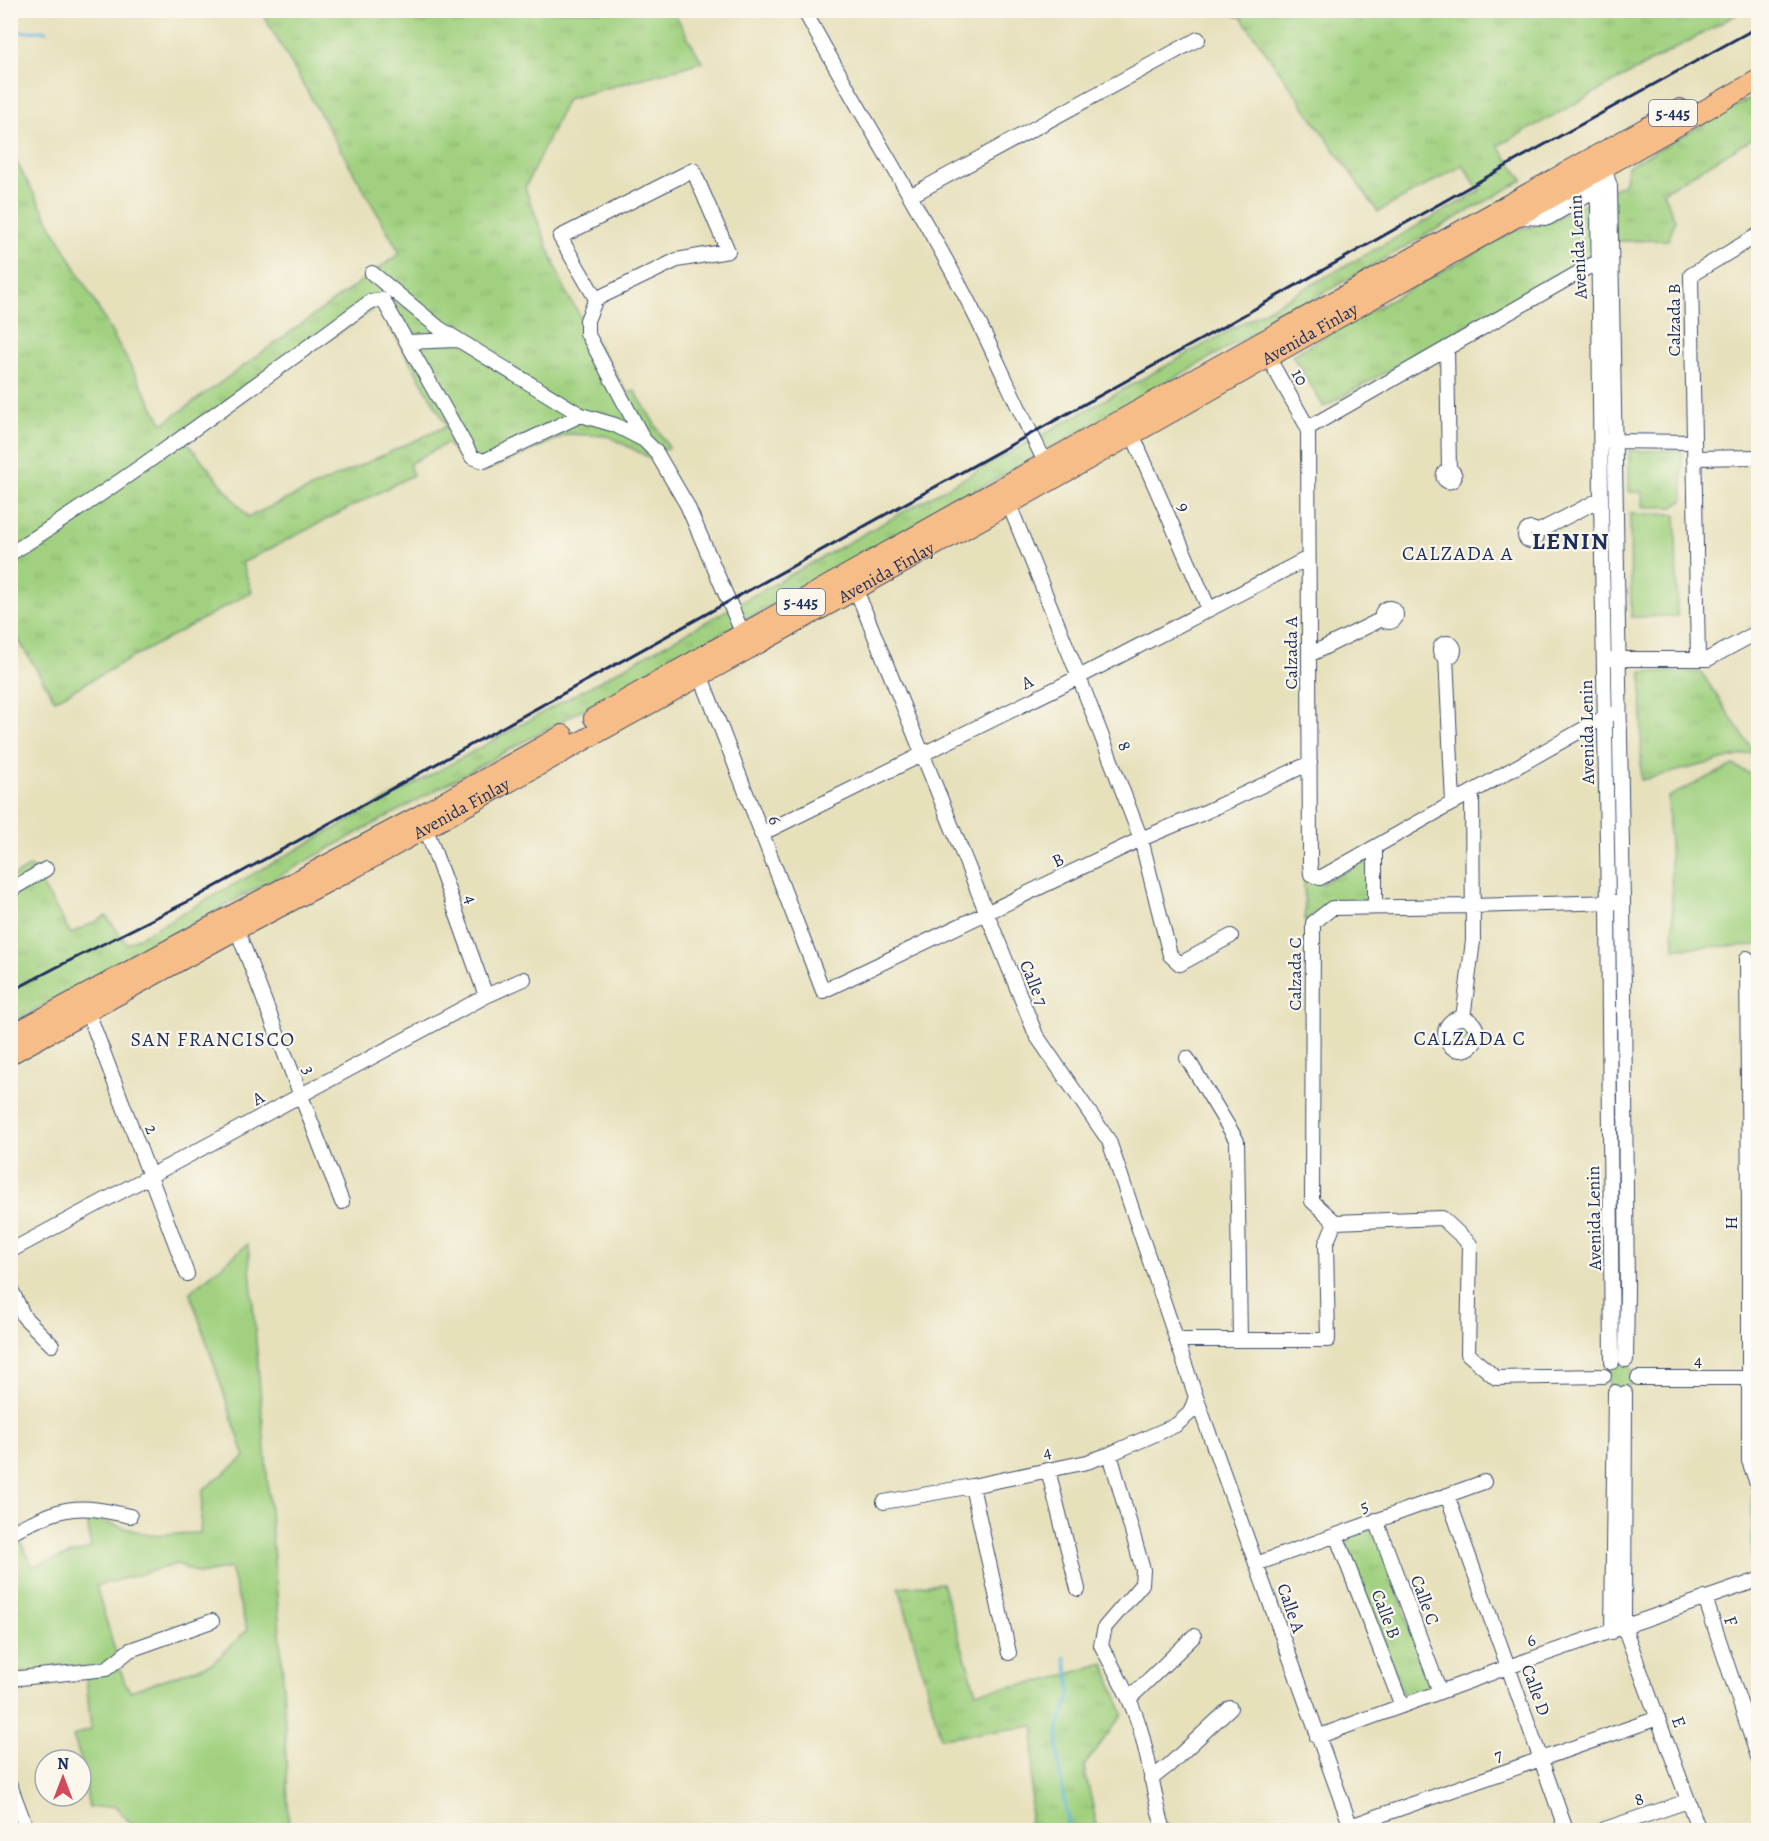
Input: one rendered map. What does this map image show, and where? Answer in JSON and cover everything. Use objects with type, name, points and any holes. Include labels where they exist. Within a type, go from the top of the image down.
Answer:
[{"type":"highway","name":"Avenida Finlay","points":[[10,1054],[85,1004],[234,922],[352,869],[423,821],[617,721],[698,669],[1265,350],[1597,176],[1758,64]]},
{"type":"highway","name":"Avenida Finlay","points":[[1265,350],[1597,176],[1758,80]]},
{"type":"highway","name":"Avenida Finlay","points":[[10,1036],[85,1004]]},
{"type":"street","points":[[804,10],[972,309],[1030,434],[1050,471]]},
{"type":"street","points":[[910,196],[1198,39]]},
{"type":"street","points":[[596,299],[560,237],[693,170],[728,251],[677,260],[596,299],[587,320],[587,333],[644,440],[656,452],[687,505],[747,641]]},
{"type":"street","name":"Avenida Lenin","points":[[1597,176],[1611,254],[1607,441],[1601,499],[1619,1361]]},
{"type":"street","name":"Avenida Lenin","points":[[1597,176],[1598,262],[1620,708],[1627,1277],[1619,1361]]},
{"type":"street","name":"Calzada B","points":[[1698,659],[1691,275],[1758,235]]},
{"type":"street","points":[[1308,428],[1611,254]]},
{"type":"street","points":[[372,273],[457,340],[582,415],[615,425],[644,440]]},
{"type":"street","points":[[10,554],[201,425],[371,301],[383,300],[472,457],[484,461],[582,415]]},
{"type":"street","points":[[407,342],[457,340]]},
{"type":"street","points":[[1447,348],[1449,471]]},
{"type":"street","name":"10","points":[[1265,350],[1308,428]]},
{"type":"street","name":"9","points":[[1129,426],[1209,609]]},
{"type":"street","name":"Calzada A","points":[[1308,428],[1311,874],[1320,878],[1620,708]]},
{"type":"street","points":[[1607,441],[1694,442]]},
{"type":"street","points":[[1695,458],[1758,457]]},
{"type":"street","name":"8","points":[[1006,497],[1079,677],[1141,839],[1170,955],[1180,964],[1232,936]]},
{"type":"street","points":[[1537,532],[1601,499]]},
{"type":"street","name":"A","points":[[761,834],[1079,677],[1308,558]]},
{"type":"street","name":"Calle 7","points":[[853,582],[1036,1035],[1108,1141],[1196,1397]]},
{"type":"street","points":[[1309,655],[1382,619]]},
{"type":"street","points":[[1604,659],[1708,659],[1758,632]]},
{"type":"street","points":[[1446,657],[1453,802]]},
{"type":"street","name":"6","points":[[698,669],[823,991]]},
{"type":"street","name":"B","points":[[823,991],[1141,839],[1310,763]]},
{"type":"street","points":[[1463,1018],[1473,941],[1472,792]]},
{"type":"street","name":"4","points":[[423,821],[486,996]]},
{"type":"street","points":[[1375,847],[1375,907]]},
{"type":"street","points":[[10,890],[46,869]]},
{"type":"street","name":"Calzada C","points":[[1335,1222],[1312,1202],[1313,923],[1332,908],[1623,902]]},
{"type":"street","name":"3","points":[[234,922],[342,1202]]},
{"type":"street","name":"H","points":[[1747,958],[1753,1034],[1754,1204],[1754,1378],[1749,1461],[1758,1486]]},
{"type":"street","name":"A","points":[[10,1251],[486,996],[524,979]]},
{"type":"street","name":"2","points":[[85,1004],[187,1274]]},
{"type":"street","points":[[1186,1058],[1237,1141],[1240,1340]]},
{"type":"street","points":[[1178,1340],[1328,1340],[1326,1244],[1335,1222],[1442,1218],[1470,1244],[1468,1354],[1496,1378],[1604,1376]]},
{"type":"street","points":[[10,1287],[14,1307],[52,1345]]},
{"type":"street","points":[[1619,1361],[1635,1367],[1638,1378],[1634,1387],[1620,1393],[1607,1386],[1604,1376],[1605,1371],[1619,1361]]},
{"type":"street","name":"4","points":[[1638,1378],[1754,1378]]},
{"type":"street","points":[[1618,1629],[1620,1393]]},
{"type":"street","name":"4","points":[[884,1502],[1087,1462],[1176,1425],[1190,1413],[1196,1397]]},
{"type":"street","name":"Calle A","points":[[1196,1397],[1351,1828]]},
{"type":"street","points":[[1110,1454],[1143,1570],[1142,1584],[1105,1627],[1101,1645],[1130,1698],[1140,1728],[1156,1807],[1164,1830]]},
{"type":"street","points":[[1048,1470],[1078,1589]]},
{"type":"street","name":"5","points":[[1256,1564],[1484,1482]]},
{"type":"street","points":[[972,1486],[1009,1653]]},
{"type":"street","name":"Calle D","points":[[1447,1495],[1566,1830]]},
{"type":"street","points":[[10,1532],[72,1509],[95,1509],[130,1516]]},
{"type":"street","name":"Calle C","points":[[1376,1520],[1440,1692]]},
{"type":"street","name":"Calle B","points":[[1336,1535],[1402,1706]]},
{"type":"street","name":"6","points":[[1317,1737],[1508,1667],[1758,1580]]},
{"type":"street","name":"F","points":[[1705,1599],[1758,1757]]},
{"type":"street","points":[[10,1679],[106,1669],[130,1650],[212,1621]]},
{"type":"street","name":"E","points":[[1618,1629],[1658,1718],[1699,1830]]},
{"type":"street","points":[[1130,1698],[1194,1636]]},
{"type":"street","points":[[1151,1779],[1230,1708]]},
{"type":"street","name":"7","points":[[1351,1828],[1541,1758],[1658,1718]]},
{"type":"street","points":[[10,1785],[27,1830]]},
{"type":"street","name":"8","points":[[1602,1830],[1688,1801]]},
{"type":"green space","points":[[261,11],[673,11],[702,62],[567,99],[525,188],[565,291],[627,393],[635,391],[669,448],[648,457],[608,436],[568,434],[485,471],[469,469],[447,443],[409,464],[413,475],[242,563],[252,592],[55,700],[11,628],[10,151],[163,424],[400,253]],"holes":[[[378,306],[447,426],[248,517],[184,438]]]},
{"type":"green space","points":[[1223,11],[1743,11],[1498,146],[1523,180],[804,588],[11,1023],[10,878],[31,866],[71,934],[106,916],[127,944],[1480,191],[1463,165],[1378,212],[1242,18]]},
{"type":"green space","points":[[1758,94],[1758,135],[1663,192],[1675,220],[1669,240],[1616,241],[1324,407],[1292,355],[1514,231],[1548,222],[1624,184],[1628,166]]},
{"type":"green space","points":[[1682,450],[1683,501],[1673,507],[1643,507],[1642,492],[1629,492],[1629,451]]},
{"type":"green space","points":[[1630,514],[1676,514],[1677,616],[1631,617]]},
{"type":"green space","points":[[1642,672],[1701,672],[1754,752],[1641,780]]},
{"type":"green space","points":[[1733,765],[1758,778],[1758,945],[1674,948],[1668,797]]},
{"type":"green space","points":[[1364,862],[1369,863],[1370,900],[1330,902],[1305,921],[1304,875],[1321,884]]},
{"type":"green space","points":[[1455,1024],[1463,1024],[1469,1030],[1469,1038],[1463,1044],[1455,1044],[1449,1038],[1449,1030]]},
{"type":"green space","points":[[248,1244],[282,1657],[289,1830],[137,1830],[115,1806],[93,1808],[93,1748],[77,1748],[73,1736],[91,1729],[85,1668],[11,1674],[10,1520],[33,1566],[91,1548],[87,1517],[149,1535],[200,1533],[203,1490],[245,1457],[190,1292]],"holes":[[[177,1564],[199,1574],[230,1568],[247,1630],[213,1663],[130,1691],[124,1681],[96,1586]]]},
{"type":"green space","points":[[1620,1363],[1629,1367],[1633,1376],[1629,1385],[1620,1389],[1611,1385],[1607,1376],[1611,1367]]},
{"type":"green space","points":[[1754,1490],[1758,1492],[1756,1504],[1758,1512],[1757,1575],[1752,1569],[1752,1492]]},
{"type":"green space","points":[[1368,1530],[1375,1531],[1432,1688],[1408,1697],[1404,1697],[1347,1548],[1350,1537]]},
{"type":"green space","points":[[942,1583],[976,1692],[1049,1680],[1104,1663],[1123,1714],[1084,1766],[1098,1830],[1029,1830],[1035,1726],[941,1738],[899,1587]]},
{"type":"waterway","points":[[10,32],[47,31]]},
{"type":"waterway","points":[[1065,1657],[1070,1689],[1058,1734],[1058,1757],[1065,1807],[1071,1830]]},
{"type":"railway","points":[[10,992],[193,899],[1758,27]]},
{"type":"district","name":"LENIN","points":[[1571,541]]},
{"type":"district","name":"CALZADA A","points":[[1458,553]]},
{"type":"district","name":"CALZADA C","points":[[1470,1038]]},
{"type":"district","name":"SAN FRANCISCO","points":[[213,1039]]}]
